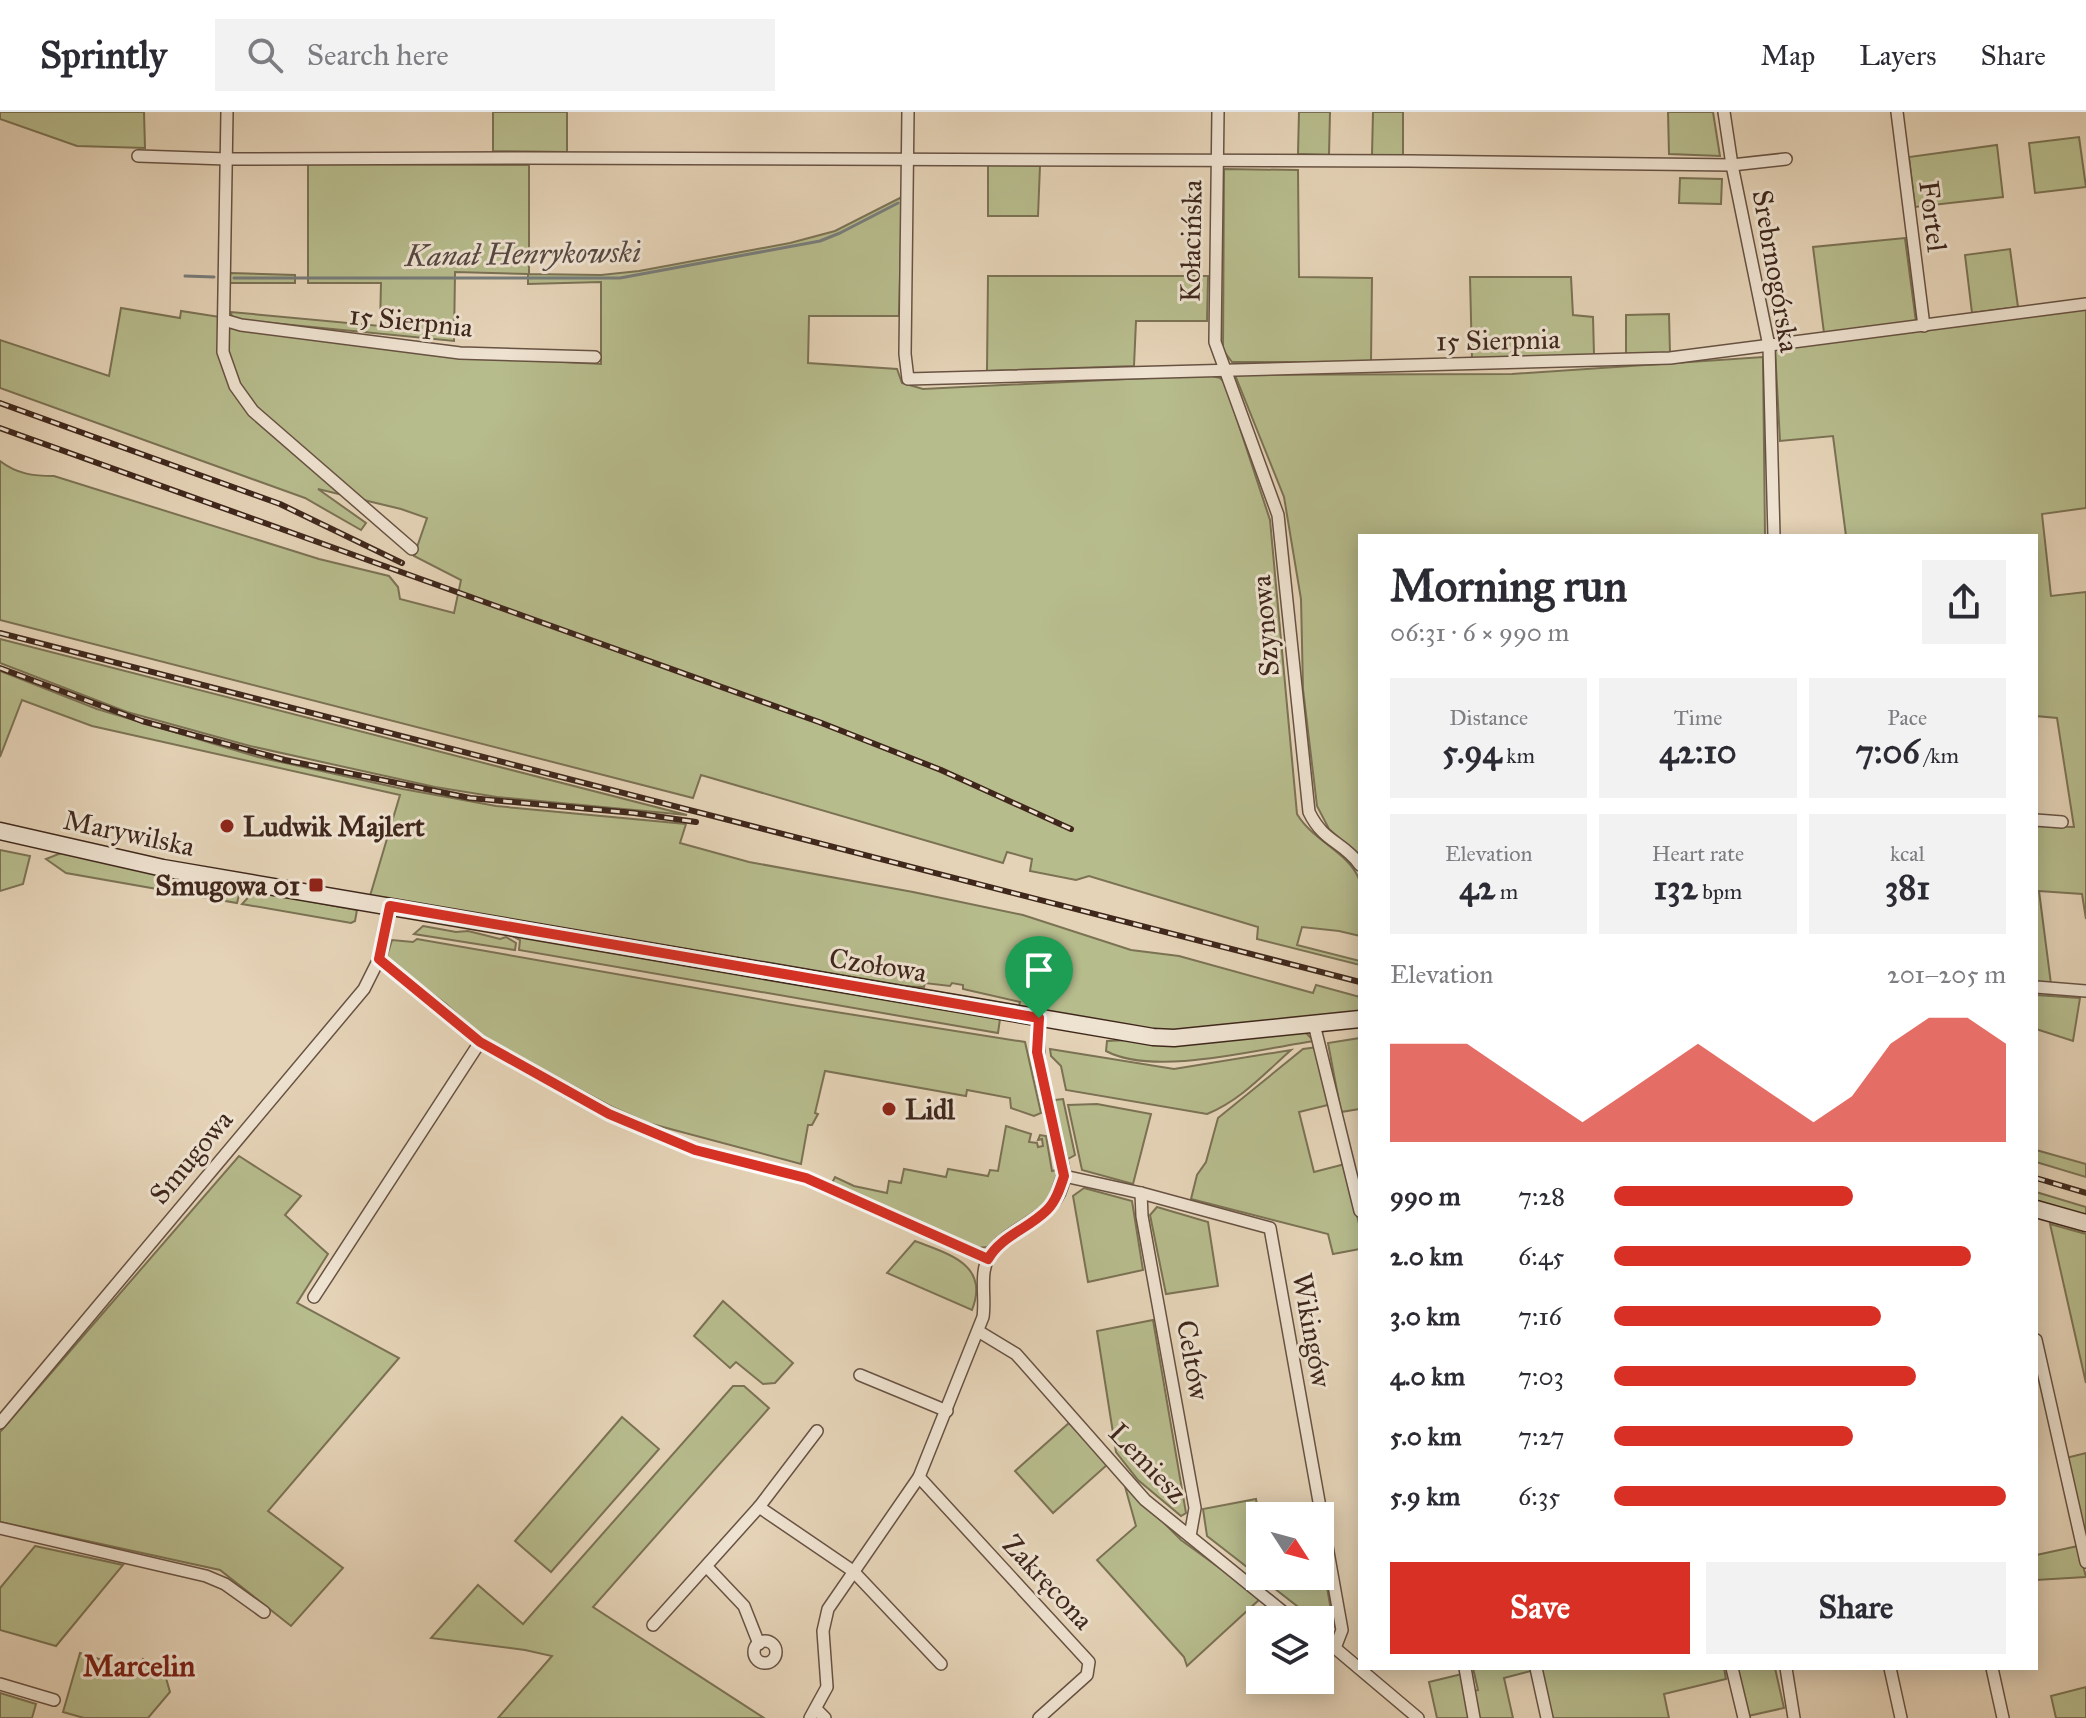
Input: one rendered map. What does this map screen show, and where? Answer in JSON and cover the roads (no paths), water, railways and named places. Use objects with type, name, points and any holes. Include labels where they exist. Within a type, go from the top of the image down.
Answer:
[{"type":"street","points":[[227,112],[223,352],[235,386],[253,411],[412,549]]},
{"type":"street","points":[[908,112],[909,161]]},
{"type":"street","name":"Kołacińska","points":[[1218,112],[1215,339],[1226,369]]},
{"type":"street","name":"Srebrnogórska","points":[[1724,112],[1769,346],[1774,534]]},
{"type":"street","name":"Fortel","points":[[1897,112],[1924,326]]},
{"type":"street","points":[[138,156],[227,159],[1732,165],[1786,159]]},
{"type":"street","name":"15 Sierpnia","points":[[909,161],[905,354],[908,379],[1670,358],[2086,304]]},
{"type":"street","name":"15 Sierpnia","points":[[224,320],[241,325],[460,353],[595,357]]},
{"type":"street","name":"Szynowa","points":[[1226,369],[1278,515],[1309,812],[1327,839],[1344,848],[1358,863]]},
{"type":"street","points":[[2038,820],[2062,822]]},
{"type":"street","name":"Marywilska","points":[[0,831],[163,868],[390,906]]},
{"type":"street","name":"Smugowa","points":[[0,1423],[364,989],[379,959],[390,906]]},
{"type":"street","name":"Czołowa","points":[[390,906],[1165,1038],[1358,1019]]},
{"type":"street","points":[[379,959],[480,1042],[609,1114],[695,1150],[806,1178],[988,1259]]},
{"type":"street","points":[[2038,987],[2086,991]]},
{"type":"street","points":[[817,1715],[827,1687],[823,1631],[828,1609],[919,1477],[978,1331],[985,1304],[984,1274],[988,1259],[1000,1243],[1047,1210],[1064,1176],[1037,1052],[1039,1018]]},
{"type":"street","points":[[1314,1024],[1358,1203]]},
{"type":"street","points":[[314,1297],[480,1042]]},
{"type":"street","name":"Wikingów","points":[[1064,1176],[1270,1228],[1342,1630],[1335,1648]]},
{"type":"street","name":"Celtów","points":[[1141,1193],[1142,1216],[1195,1508],[1190,1536]]},
{"type":"street","points":[[2038,1210],[2086,1223]]},
{"type":"street","name":"Lemiesz","points":[[978,1331],[1016,1354],[1145,1500],[1273,1606]]},
{"type":"street","points":[[2038,1349],[2086,1562]]},
{"type":"street","points":[[860,1375],[947,1411]]},
{"type":"street","points":[[653,1625],[759,1507],[817,1431]]},
{"type":"street","name":"Zakręcona","points":[[919,1477],[1089,1662],[1087,1675],[1039,1718]]},
{"type":"street","points":[[759,1507],[853,1571],[941,1664]]},
{"type":"street","points":[[0,1528],[206,1576],[225,1584],[264,1612]]},
{"type":"street","points":[[707,1567],[744,1606],[759,1644]]},
{"type":"street","points":[[1335,1648],[1358,1667]]},
{"type":"street","points":[[1361,1670],[1418,1718]]},
{"type":"street","points":[[1465,1670],[1474,1718]]},
{"type":"street","points":[[1536,1670],[1547,1718]]},
{"type":"street","points":[[1732,1670],[1744,1718]]},
{"type":"street","points":[[1786,1670],[1794,1718]]},
{"type":"street","points":[[1890,1670],[1901,1718]]},
{"type":"street","points":[[1992,1670],[2003,1718]]},
{"type":"street","points":[[0,1684],[54,1700]]},
{"type":"waterway","name":"Kanał Henrykowski","points":[[234,278],[620,278],[820,241],[898,203]]},
{"type":"waterway","name":"Kanał Henrykowski","points":[[185,276],[214,277]]},
{"type":"railway","points":[[0,403],[280,504],[402,563]]},
{"type":"railway","points":[[0,428],[819,722],[941,770],[1071,829]]},
{"type":"railway","points":[[0,633],[1358,981]]},
{"type":"railway","points":[[0,668],[142,721],[285,760],[470,798],[634,813],[696,822]]},
{"type":"railway","points":[[2038,1179],[2086,1193]]},
{"type":"place","name":"Ludwik Majlert","points":[[227,826]]},
{"type":"place","name":"Smugowa 01","points":[[316,885]]},
{"type":"place","name":"Lidl","points":[[889,1109]]},
{"type":"district","name":"Marcelin","points":[[139,1666]]}]
